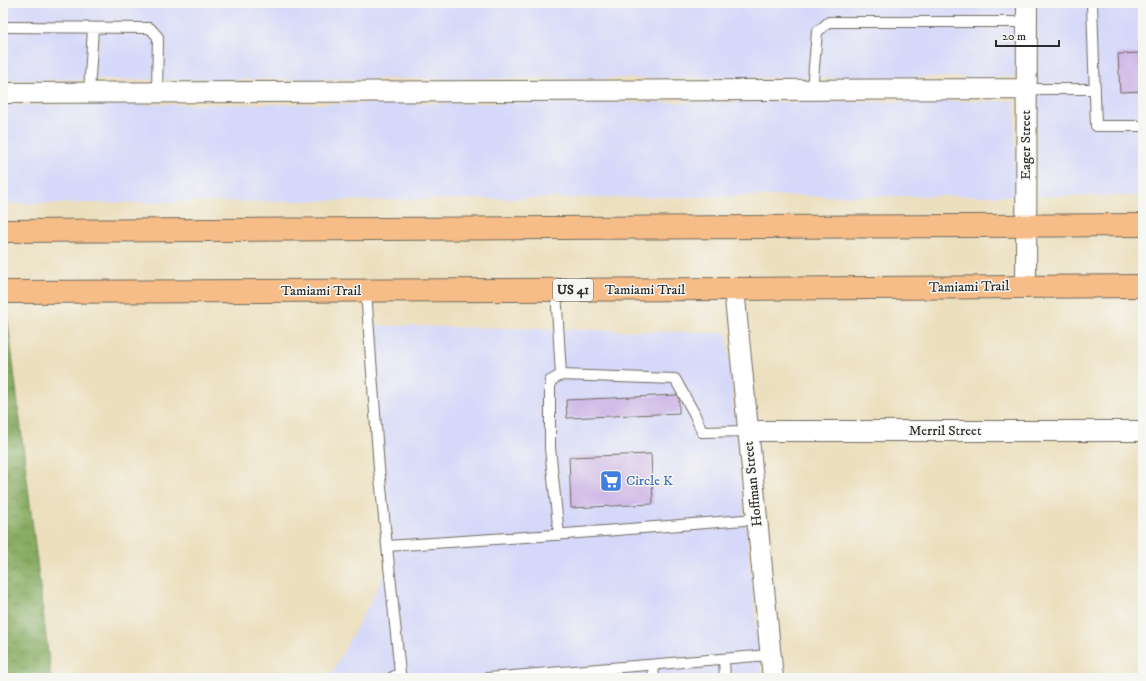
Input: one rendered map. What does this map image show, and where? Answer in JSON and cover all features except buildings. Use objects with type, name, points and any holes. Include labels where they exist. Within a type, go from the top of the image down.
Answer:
[{"type":"main road","points":[[3,231],[1143,225]]},
{"type":"main road","name":"Tamiami Trail","points":[[3,292],[1143,286]]},
{"type":"street","name":"Eager Street","points":[[1026,12],[1026,287]]},
{"type":"street","points":[[3,93],[1025,89]]},
{"type":"street","name":"Hoffman Street","points":[[734,289],[773,678]]},
{"type":"street","name":"Merril Street","points":[[748,431],[1143,431]]},
{"type":"lane","points":[[1092,3],[1096,126],[1143,126]]},
{"type":"lane","points":[[812,90],[817,32],[829,22],[1026,12]]},
{"type":"lane","points":[[3,27],[150,28],[158,37],[157,92]]},
{"type":"lane","points":[[89,93],[93,28]]},
{"type":"lane","points":[[1025,89],[1095,89]]},
{"type":"lane","points":[[556,290],[561,376]]},
{"type":"lane","points":[[366,291],[379,468],[399,676]]},
{"type":"lane","points":[[559,535],[550,448],[550,381],[561,376],[675,379],[694,413],[702,432],[748,431]]},
{"type":"lane","points":[[387,546],[559,535],[756,519]]},
{"type":"lane","points":[[487,678],[770,655]]},
{"type":"lane","points":[[724,659],[725,678]]},
{"type":"lane","points":[[653,665],[654,678]]},
{"type":"shaded area","points":[[3,3],[1016,3],[1015,77],[3,80]]},
{"type":"shaded area","points":[[1037,3],[1143,3],[1143,196],[1037,196]]},
{"type":"shaded area","points":[[1015,101],[1015,196],[773,196],[3,204],[3,105]]},
{"type":"shaded area","points":[[369,325],[727,333],[762,678],[329,678],[390,565]]},
{"type":"green space","points":[[3,321],[8,321],[51,678],[3,678]]},
{"type":"place","name":"Circle K","points":[[611,481]]}]
